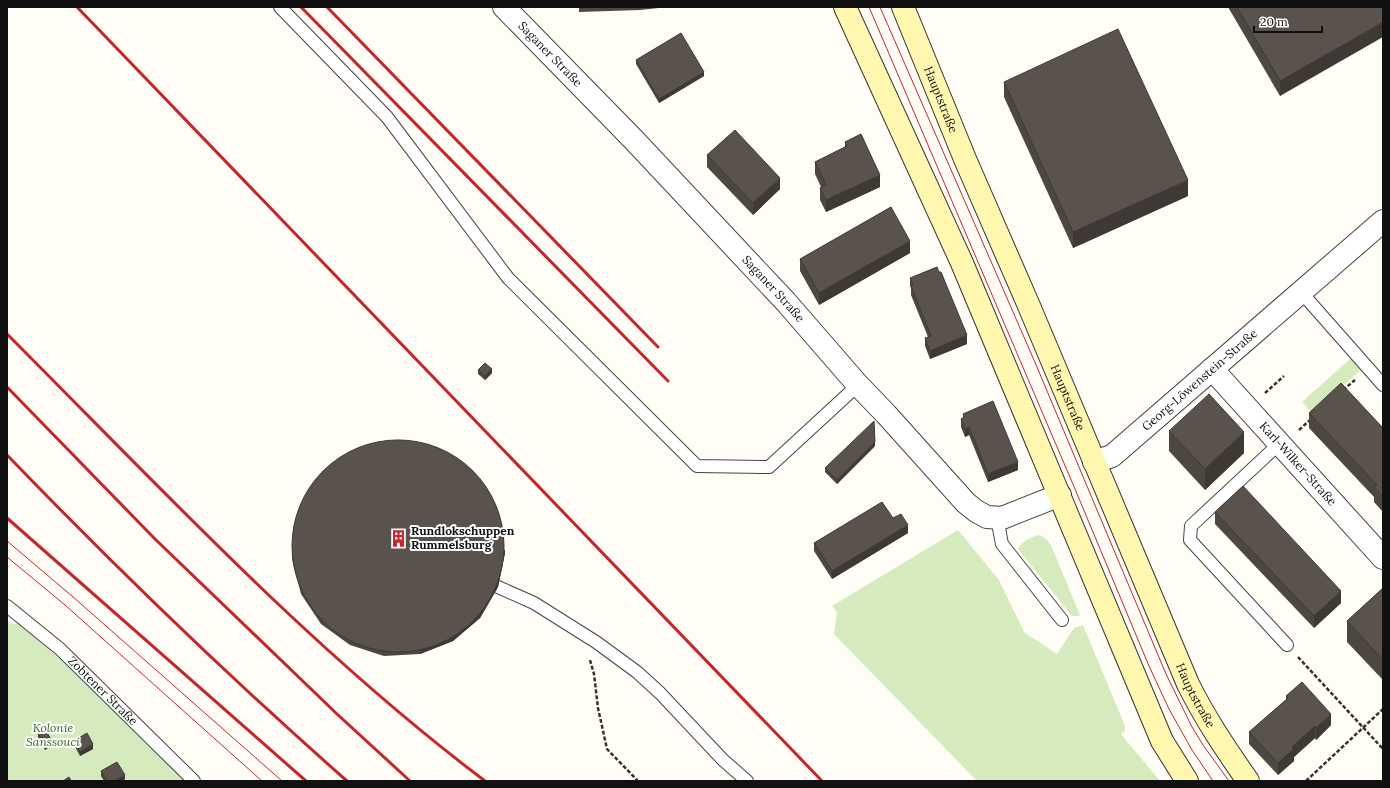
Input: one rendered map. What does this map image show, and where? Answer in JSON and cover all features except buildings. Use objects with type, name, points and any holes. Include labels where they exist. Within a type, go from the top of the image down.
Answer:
[{"type":"main road","points":[[845,7],[962,263],[1162,741],[1187,781]]},
{"type":"main road","name":"Hauptstraße","points":[[903,7],[965,159],[1029,306],[1188,684],[1219,741],[1248,781]]},
{"type":"street","name":"Saganer Straße","points":[[504,7],[634,140],[786,302],[858,386],[886,414],[966,503],[976,512],[987,517],[997,518]]},
{"type":"street","name":"Georg-Löwenstein-Straße","points":[[1094,462],[1112,456],[1301,292],[1381,227]]},
{"type":"street","name":"Karl-Wilker-Straße","points":[[1212,369],[1288,438],[1383,558]]},
{"type":"street","points":[[997,518],[1002,518],[1060,495]]},
{"type":"lane","points":[[280,7],[388,117],[508,278],[697,466],[769,467],[858,386]]},
{"type":"lane","points":[[1301,292],[1383,384]]},
{"type":"lane","points":[[1287,645],[1190,540],[1191,526],[1288,438]]},
{"type":"lane","points":[[997,518],[1002,544],[1062,620]]},
{"type":"lane","points":[[498,587],[534,603],[596,642],[631,668],[654,688],[723,760],[747,781]]},
{"type":"lane","name":"Zobtener Straße","points":[[7,606],[60,650],[194,781]]},
{"type":"path","points":[[1338,395],[1368,368]]},
{"type":"path","points":[[1288,438],[1315,416]]},
{"type":"path","points":[[578,631],[589,653],[598,708],[607,749],[638,781]]},
{"type":"path","points":[[1287,645],[1383,749]]},
{"type":"path","points":[[1306,781],[1383,709]]},
{"type":"green space","points":[[1351,358],[1361,370],[1312,413],[1302,402]]},
{"type":"green space","points":[[958,530],[999,580],[1024,632],[1057,654],[1074,628],[1083,625],[1125,726],[1125,731],[1121,734],[1160,781],[977,781],[834,634],[837,612],[832,606]]},
{"type":"green space","points":[[1039,535],[1047,540],[1051,545],[1080,615],[1079,616],[1072,616],[1018,549],[1022,543]]},
{"type":"green space","name":"Kolonie Sanssouci","points":[[7,623],[19,624],[59,658],[185,781],[7,781]]},
{"type":"tram line","points":[[869,7],[1149,666],[1169,709],[1192,750],[1213,781]]},
{"type":"tram line","points":[[880,7],[1034,360],[1166,674],[1192,727],[1229,781]]},
{"type":"tram line","points":[[7,541],[72,596],[282,781]]},
{"type":"tram line","points":[[7,557],[65,605],[262,781]]},
{"type":"railway","points":[[77,7],[822,781]]},
{"type":"railway","points":[[301,7],[668,381]]},
{"type":"railway","points":[[327,7],[658,347]]},
{"type":"railway","points":[[7,334],[238,566],[297,622],[358,677],[485,781]]},
{"type":"railway","points":[[7,387],[155,539],[337,714],[410,781]]},
{"type":"railway","points":[[7,455],[90,539],[216,662],[347,781]]},
{"type":"railway","points":[[7,518],[306,781]]},
{"type":"place","name":"Rundlokschuppen Rummelsburg","points":[[398,538]]}]
